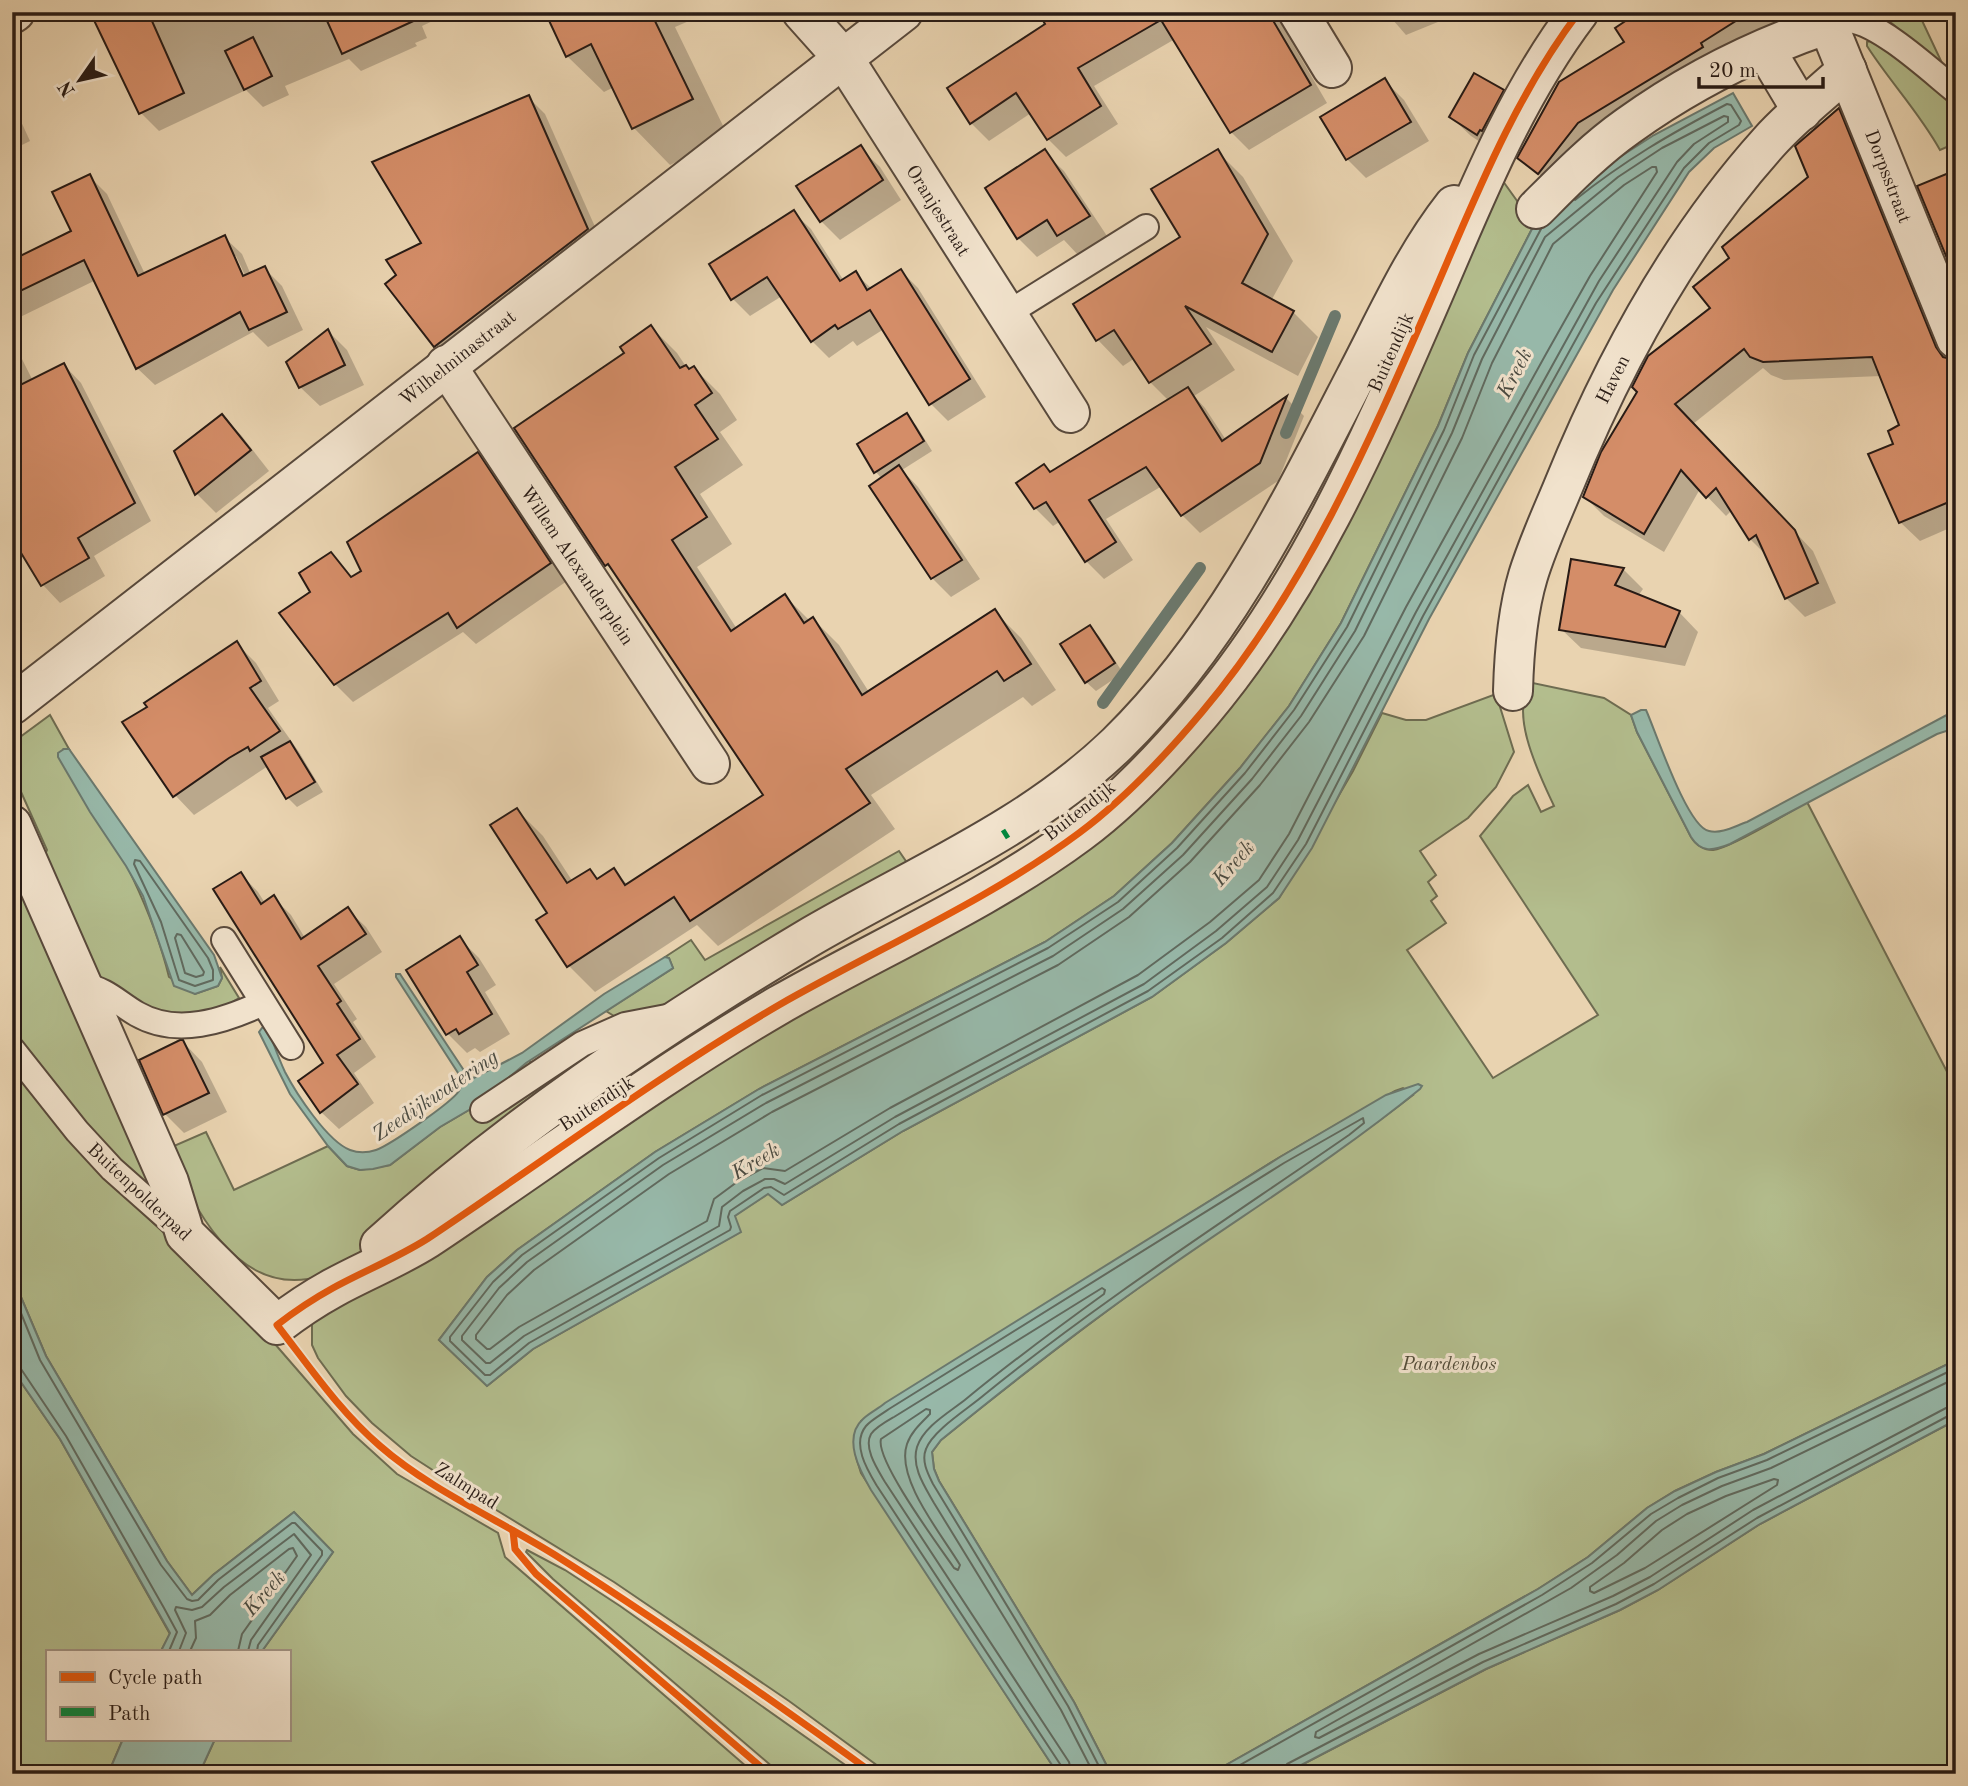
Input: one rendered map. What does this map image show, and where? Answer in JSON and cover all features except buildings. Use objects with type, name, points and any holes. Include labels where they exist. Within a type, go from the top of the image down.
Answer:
[{"type":"street","name":"Oranjestraat","points":[[802,12],[844,59],[1070,413]]},
{"type":"street","name":"Wilhelminastraat","points":[[12,705],[903,12]]},
{"type":"street","points":[[1298,12],[1332,68]]},
{"type":"street","name":"Buitendijk","points":[[277,1325],[334,1287],[419,1244],[568,1140],[777,1007],[1023,871],[1079,833],[1130,790],[1203,711],[1237,667],[1264,629],[1328,523],[1374,428],[1484,177],[1542,64],[1579,12]]},
{"type":"street","points":[[1536,209],[1627,127],[1708,76],[1826,18]]},
{"type":"street","name":"Dorpsstraat","points":[[1826,18],[1956,340]]},
{"type":"street","points":[[1765,49],[1802,111]]},
{"type":"street","name":"Haven","points":[[1513,691],[1516,635],[1528,576],[1586,431],[1613,374],[1660,292],[1739,176],[1771,139],[1847,70]]},
{"type":"street","name":"Buitendijk","points":[[334,1287],[444,1190],[516,1133],[613,1063],[803,941],[1036,809],[1082,775],[1137,723],[1189,663],[1238,594],[1279,524],[1412,265],[1448,213],[1484,177]]},
{"type":"street","name":"Willem Alexanderplein","points":[[446,365],[710,765]]},
{"type":"street","points":[[12,825],[169,1182],[185,1234]]},
{"type":"street","name":"Buitenpolderpad","points":[[185,1234],[277,1325]]},
{"type":"lane","points":[[1826,18],[1848,20],[1867,26],[1894,41],[1956,91]]},
{"type":"lane","points":[[1005,314],[1146,227]]},
{"type":"lane","points":[[224,940],[291,1047]]},
{"type":"lane","points":[[84,986],[103,990],[149,1020],[174,1026],[214,1021],[263,1003]]},
{"type":"lane","name":"Buitendijk","points":[[483,1110],[549,1064],[594,1038],[625,1026],[690,1013]]},
{"type":"lane","name":"Buitenpolderpad","points":[[12,1049],[112,1169],[185,1234]]},
{"type":"green space","points":[[1878,12],[1918,12],[1942,63],[1940,63]]},
{"type":"green space","points":[[1870,41],[1889,51],[1956,103],[1956,143],[1940,150],[1867,46]]},
{"type":"green space","name":"Paardenbos","points":[[1495,170],[1533,227],[1468,353],[1438,426],[1341,623],[1289,706],[1240,768],[1172,843],[1114,896],[1045,942],[759,1089],[655,1152],[517,1250],[487,1277],[439,1340],[487,1386],[533,1349],[740,1232],[734,1216],[769,1193],[782,1205],[903,1131],[1152,997],[1226,943],[1279,898],[1353,771],[1382,713],[1406,720],[1426,720],[1496,694],[1514,752],[1496,787],[1468,818],[1420,851],[1436,875],[1428,882],[1437,896],[1431,901],[1446,923],[1407,950],[1493,1078],[1598,1015],[1480,836],[1513,796],[1528,785],[1541,812],[1554,806],[1528,744],[1524,726],[1523,709],[1526,695],[1533,683],[1604,698],[1631,715],[1637,732],[1691,837],[1703,848],[1713,850],[1733,843],[1807,802],[1956,1089],[1956,1360],[1764,1454],[1675,1491],[1647,1508],[1588,1557],[1538,1589],[1210,1774],[1111,1774],[1074,1702],[939,1481],[932,1452],[941,1440],[1098,1317],[1413,1095],[1403,1088],[1395,1091],[1280,1157],[861,1421],[856,1457],[861,1473],[1058,1774],[889,1774],[789,1701],[614,1582],[411,1456],[372,1423],[346,1396],[318,1358],[312,1345],[312,1321],[808,996],[1189,738]]},
{"type":"green space","points":[[50,715],[69,749],[64,749],[138,888],[169,977],[195,994],[218,986],[222,978],[220,967],[239,998],[217,1011],[179,1015],[148,1009],[91,974],[39,867],[47,850],[17,783],[12,782],[12,743]]},
{"type":"green space","points":[[12,842],[154,1194],[124,1171],[12,1037]]},
{"type":"green space","points":[[899,851],[912,870],[663,1011],[614,1016],[606,1011],[673,968],[669,958],[665,957],[691,940],[705,960]]},
{"type":"green space","points":[[630,1033],[344,1265],[312,1278],[281,1279],[258,1271],[237,1258],[203,1217],[167,1149],[206,1132],[234,1190],[328,1146],[347,1166],[360,1170],[390,1165],[440,1127],[474,1107],[529,1060],[532,1065],[587,1051]]},
{"type":"green space","points":[[12,1068],[117,1189],[268,1336],[353,1434],[397,1474],[498,1533],[505,1557],[755,1774],[199,1774],[215,1740],[290,1740],[290,1650],[263,1650],[333,1552],[294,1512],[213,1575],[192,1595],[167,1561],[46,1356],[12,1276]]},
{"type":"green space","points":[[12,1369],[60,1439],[170,1634],[162,1650],[46,1650],[46,1740],[123,1740],[108,1774],[12,1774]]},
{"type":"green space","points":[[1956,1420],[1956,1774],[1284,1774],[1486,1669],[1620,1610],[1658,1590],[1760,1524]]},
{"type":"green space","points":[[527,1550],[565,1570],[620,1606],[858,1774],[781,1774],[553,1579]]},
{"type":"water","name":"Kreek","points":[[1733,93],[1752,126],[1714,148],[1689,172],[1613,290],[1429,619],[1312,848],[1279,898],[1226,943],[1152,997],[903,1131],[782,1205],[768,1194],[735,1216],[741,1232],[533,1349],[487,1386],[439,1340],[487,1277],[517,1250],[655,1152],[759,1089],[1045,942],[1114,896],[1172,843],[1240,768],[1289,706],[1341,623],[1438,426],[1468,353],[1533,227],[1609,164],[1654,135]]},
{"type":"water","points":[[1646,710],[1691,813],[1700,826],[1714,832],[1747,822],[1956,710],[1956,737],[1946,731],[1937,734],[1730,844],[1708,849],[1699,846],[1691,837],[1637,732],[1631,715]]},
{"type":"water","points":[[69,749],[214,955],[222,978],[218,986],[195,994],[174,986],[143,896],[58,757],[58,753]]},
{"type":"water","points":[[665,957],[669,958],[673,968],[526,1063],[474,1107],[440,1127],[390,1165],[373,1169],[360,1170],[347,1166],[328,1146],[290,1094],[259,1032],[267,1027],[285,1072],[322,1127],[350,1150],[369,1152],[383,1147],[445,1105],[459,1091],[461,1085],[460,1076],[396,974],[400,974],[467,1075],[474,1078],[522,1053],[604,994]]},
{"type":"water","points":[[1418,1084],[1422,1086],[1420,1089],[1356,1138],[1074,1335],[941,1440],[932,1452],[939,1481],[1074,1702],[1111,1774],[1058,1774],[871,1490],[862,1474],[853,1445],[857,1427],[865,1417],[885,1403],[1280,1157],[1386,1095]]},
{"type":"water","name":"Kreek","points":[[12,1276],[46,1356],[167,1561],[192,1595],[213,1575],[294,1512],[333,1552],[263,1650],[162,1650],[170,1633],[60,1439],[12,1369]]},
{"type":"water","points":[[1956,1360],[1956,1420],[1760,1524],[1658,1590],[1620,1610],[1486,1669],[1284,1774],[1210,1774],[1538,1589],[1588,1557],[1647,1508],[1675,1491],[1764,1454]]},
{"type":"water","points":[[123,1740],[215,1740],[199,1774],[108,1774]]},
{"type":"waterway","points":[[1286,433],[1335,316]]},
{"type":"waterway","points":[[1103,703],[1200,568]]},
{"type":"marked path","points":[[1003,830],[1008,838]]},
{"type":"cycle path","name":"Zalmpad","points":[[874,1774],[636,1608],[555,1555],[399,1462],[352,1419],[277,1325],[326,1292],[427,1239],[734,1032],[816,984],[1008,880],[1079,833],[1144,776],[1239,666],[1303,567],[1358,463],[1496,152],[1534,80],[1579,12]]},
{"type":"cycle path","points":[[513,1531],[515,1549],[536,1574],[769,1774]]},
{"type":"water label","name":"Zeedijkwatering","points":[[435,1095]]}]
